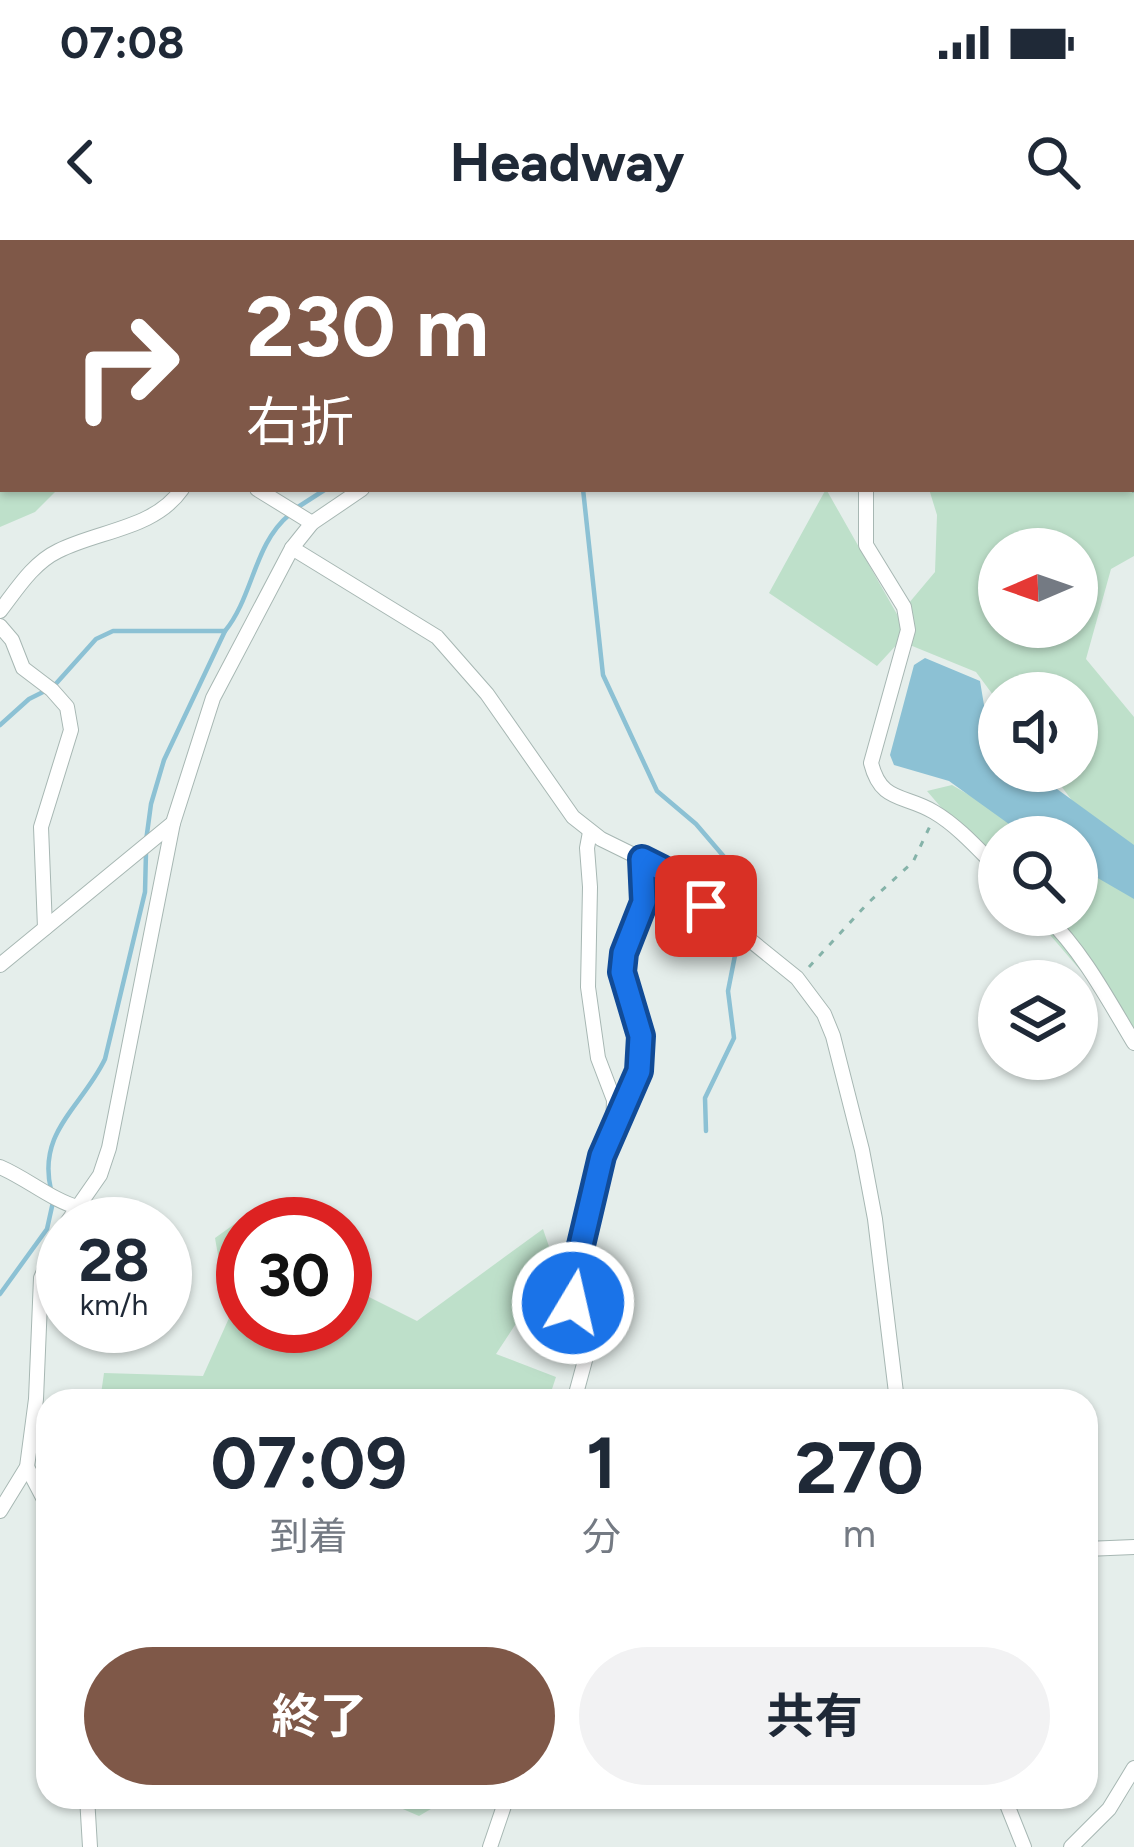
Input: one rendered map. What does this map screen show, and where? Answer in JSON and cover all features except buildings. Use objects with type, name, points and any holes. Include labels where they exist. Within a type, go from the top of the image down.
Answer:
[{"type":"street","points":[[0,611],[38,564],[57,551],[160,514],[179,492]]},
{"type":"street","points":[[262,492],[301,516]]},
{"type":"street","points":[[301,516],[355,492]]},
{"type":"street","points":[[866,492],[866,545],[904,607],[908,630],[871,763],[876,783],[935,813],[978,851]]},
{"type":"street","points":[[87,1197],[109,1148],[173,823],[213,698],[292,548],[301,516]]},
{"type":"street","points":[[292,548],[437,637],[487,694],[560,800],[590,832],[662,869],[797,978],[824,1014],[862,1150],[896,1389]]},
{"type":"street","points":[[0,626],[12,640],[23,668],[67,707],[71,730],[41,827],[45,928]]},
{"type":"street","points":[[0,964],[173,823]]},
{"type":"street","points":[[590,832],[586,848],[589,987],[598,1058],[614,1100],[614,1128]]},
{"type":"street","points":[[577,1389],[586,1353],[573,1303],[573,1279],[602,1156],[639,1071],[641,1055],[638,1024],[622,972],[624,953],[644,902],[642,859]]},
{"type":"street","points":[[1067,936],[1134,1043]]},
{"type":"street","points":[[0,1167],[54,1197]]},
{"type":"street","points":[[36,1389],[38,1353]]},
{"type":"street","points":[[0,1511],[27,1467],[36,1400]]},
{"type":"street","points":[[27,1467],[36,1484]]},
{"type":"street","points":[[1098,1548],[1134,1547]]},
{"type":"street","points":[[1074,1847],[1109,1809],[1134,1768]]},
{"type":"street","points":[[88,1809],[90,1847]]},
{"type":"street","points":[[490,1847],[503,1809]]},
{"type":"street","points":[[1009,1809],[1024,1847]]},
{"type":"path","points":[[797,978],[913,862],[935,813]]},
{"type":"green space","points":[[0,492],[55,492],[35,512],[0,527]]},
{"type":"green space","points":[[824,492],[898,616],[935,572],[937,515],[930,492],[1134,492],[1134,556],[1111,569],[1098,616],[1098,528],[978,528],[978,648],[1089,648],[1086,659],[1097,672],[978,675],[900,641],[877,666],[769,593]]},
{"type":"green space","points":[[1098,674],[1134,717],[1134,857],[1098,825],[1098,816],[1087,816],[1066,792],[1098,792]]},
{"type":"green space","points":[[952,785],[1005,816],[978,816],[978,850],[927,791]]},
{"type":"green space","points":[[1098,870],[1134,891],[1134,1033],[1098,991],[1098,960],[1072,960],[1051,936],[1098,936]]},
{"type":"green space","points":[[543,1229],[555,1264],[496,1354],[556,1377],[552,1389],[102,1389],[104,1373],[203,1376],[216,1347],[216,1353],[372,1353],[372,1298],[417,1321]]},
{"type":"green space","points":[[403,1809],[431,1809],[419,1816]]},
{"type":"water","points":[[925,658],[978,680],[978,792],[1061,792],[1094,816],[998,816],[949,781],[894,765],[890,755],[914,665]]},
{"type":"water","points":[[1098,819],[1134,845],[1134,899],[1098,878]]},
{"type":"waterway","points":[[298,507],[321,492]]},
{"type":"waterway","points":[[583,492],[603,675],[657,791],[696,824],[726,859],[737,883],[739,924]]},
{"type":"waterway","points":[[146,841],[164,760],[268,541],[289,515]]},
{"type":"waterway","points":[[0,725],[29,699],[53,687],[96,639],[113,631],[225,631]]},
{"type":"waterway","points":[[51,1190],[48,1169],[56,1135],[105,1059],[145,892],[146,852]]},
{"type":"waterway","points":[[706,1131],[705,1098],[734,1038],[728,991],[739,935]]},
{"type":"waterway","points":[[0,1294],[36,1244]]},
{"type":"route","points":[[573,1303],[573,1279],[602,1156],[639,1071],[641,1036],[622,972],[624,953],[644,902],[642,859],[662,869],[706,906]]}]
